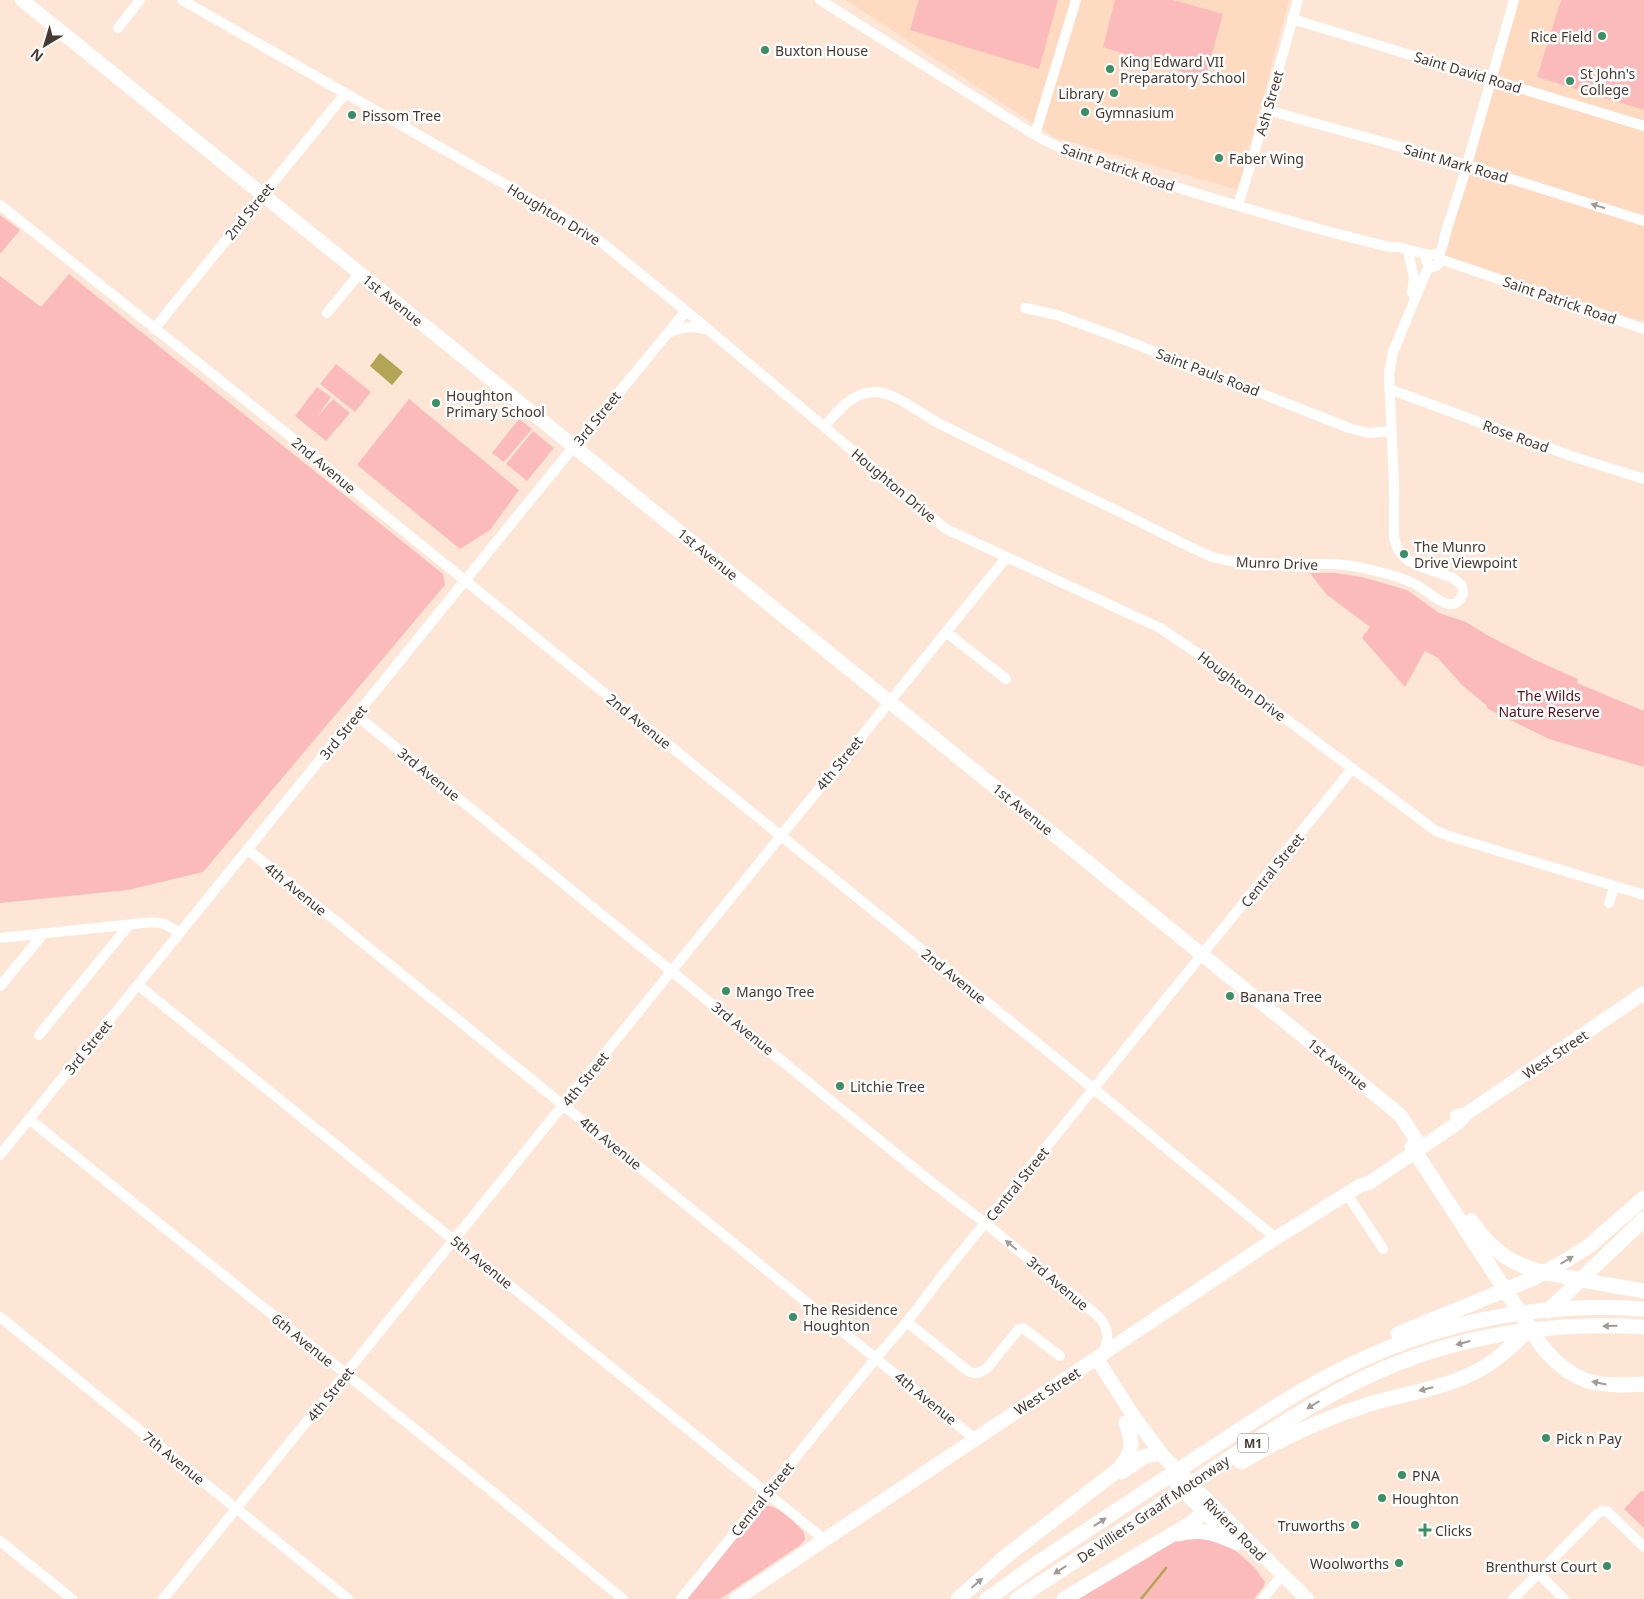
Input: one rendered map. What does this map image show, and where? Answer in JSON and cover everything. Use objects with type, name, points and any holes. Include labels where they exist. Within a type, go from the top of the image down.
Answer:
[{"type":"highway","points":[[1417,1147],[1484,1238],[1506,1258],[1536,1271],[1644,1292]]},
{"type":"highway","points":[[1417,1147],[1541,1345],[1558,1364],[1581,1378],[1601,1385],[1644,1384]]},
{"type":"highway","points":[[1367,1357],[1375,1348],[1395,1336],[1534,1278],[1565,1261],[1589,1246],[1644,1198]]},
{"type":"highway","points":[[1207,1474],[1226,1470],[1281,1440],[1327,1419],[1370,1404],[1442,1385],[1486,1366],[1524,1334],[1644,1219]]},
{"type":"highway","name":"M1","points":[[987,1599],[1040,1561],[1281,1403],[1320,1380],[1367,1357],[1397,1344],[1459,1324],[1509,1314],[1580,1308],[1644,1309]]},
{"type":"highway","name":"De Villiers Graaff Motorway","points":[[1017,1599],[1102,1545],[1294,1417],[1365,1378],[1428,1353],[1510,1332],[1575,1326],[1644,1327]]},
{"type":"highway","points":[[995,1567],[1020,1545],[1119,1469],[1128,1458],[1131,1449],[1132,1441],[1126,1423]]},
{"type":"highway","points":[[958,1599],[995,1567],[1132,1464],[1158,1457]]},
{"type":"highway","points":[[1064,1599],[1193,1522],[1205,1506]]},
{"type":"highway","points":[[1164,1538],[1201,1530],[1237,1543]]},
{"type":"main road","name":"1st Avenue","points":[[22,0],[1362,1084],[1392,1110],[1394,1119],[1417,1147]]},
{"type":"main road","name":"West Street","points":[[736,1599],[974,1438],[1097,1359],[1276,1238],[1361,1185],[1369,1183],[1454,1117],[1466,1114],[1644,993]]},
{"type":"main road","name":"Riviera Road","points":[[1097,1359],[1126,1423],[1205,1506],[1280,1578],[1295,1599]]},
{"type":"main road","name":"Riviera Road","points":[[1097,1359],[1158,1457]]},
{"type":"main road","name":"Riviera Road","points":[[1205,1506],[1237,1543],[1307,1599]]},
{"type":"street","points":[[118,28],[140,0]]},
{"type":"street","name":"Houghton Drive","points":[[182,0],[583,230],[601,242],[686,310],[946,529],[1165,632],[1210,662],[1426,825],[1441,833],[1644,895]]},
{"type":"street","name":"Saint Patrick Road","points":[[820,0],[1035,135],[1078,156],[1321,230],[1390,247],[1398,246],[1461,270],[1475,271],[1644,330]]},
{"type":"street","points":[[1035,135],[1076,0]]},
{"type":"street","name":"Ash Street","points":[[1238,206],[1298,0]]},
{"type":"street","name":"Munro Drive","points":[[824,427],[839,410],[854,398],[867,393],[879,392],[894,397],[931,420],[1212,557],[1252,564],[1332,564],[1366,569],[1410,582],[1441,602],[1447,604],[1455,603],[1463,593],[1462,586],[1457,580],[1410,562],[1400,554],[1396,547],[1394,538],[1394,486],[1388,374],[1393,352],[1416,298],[1417,290],[1442,248],[1514,0]]},
{"type":"street","name":"Saint David Road","points":[[1292,19],[1644,126]]},
{"type":"street","name":"2nd Street","points":[[154,329],[345,94]]},
{"type":"street","name":"Saint Mark Road","points":[[1267,110],[1467,165],[1644,221]]},
{"type":"street","name":"2nd Avenue","points":[[0,205],[300,444],[780,837],[1276,1238]]},
{"type":"street","name":"Saint Patrick Road","points":[[1390,247],[1396,252],[1409,257],[1434,260]]},
{"type":"street","points":[[1409,257],[1414,277],[1410,312]]},
{"type":"street","points":[[327,313],[360,273]]},
{"type":"street","name":"Saint Pauls Road","points":[[1025,308],[1057,315],[1125,340],[1349,428],[1368,432],[1390,431]]},
{"type":"street","name":"3rd Street","points":[[0,1155],[686,310]]},
{"type":"street","points":[[664,336],[685,327],[696,327],[710,331]]},
{"type":"street","name":"Rose Road","points":[[1389,388],[1571,456],[1644,479]]},
{"type":"street","name":"4th Street","points":[[163,1599],[1006,558]]},
{"type":"street","points":[[946,632],[1006,679]]},
{"type":"street","name":"3rd Avenue","points":[[356,715],[926,1178],[985,1223],[1101,1320],[1108,1333],[1097,1359]]},
{"type":"street","name":"Central Street","points":[[681,1599],[907,1322],[1352,769]]},
{"type":"street","name":"4th Avenue","points":[[248,849],[974,1438]]},
{"type":"street","points":[[1609,903],[1614,887]]},
{"type":"street","points":[[0,938],[161,923],[180,933]]},
{"type":"street","points":[[39,1035],[129,925]]},
{"type":"street","points":[[0,986],[44,933]]},
{"type":"street","name":"5th Avenue","points":[[138,984],[824,1540]]},
{"type":"street","name":"6th Avenue","points":[[29,1119],[623,1599]]},
{"type":"street","points":[[1347,1194],[1383,1249]]},
{"type":"street","name":"7th Avenue","points":[[0,1317],[348,1599]]},
{"type":"street","points":[[907,1322],[974,1374],[980,1373],[987,1368],[1019,1330],[1023,1328],[1060,1356]]},
{"type":"street","points":[[1513,1599],[1602,1511],[1608,1512],[1644,1547]]},
{"type":"street","points":[[0,1540],[72,1599]]},
{"type":"street","points":[[1538,1574],[1564,1599]]},
{"type":"street","points":[[1263,1599],[1280,1578]]},
{"type":"shaded area","name":"King Edward VII Preparatory School","points":[[846,0],[1289,0],[1238,190],[1054,137]]},
{"type":"shaded area","name":"St John's College","points":[[1519,0],[1644,0],[1644,321],[1445,256]]},
{"type":"shaded area","points":[[380,353],[403,372],[392,385],[370,366]]},
{"type":"green space","points":[[919,0],[1058,0],[1039,69],[910,30]]},
{"type":"green space","points":[[1115,0],[1173,0],[1223,14],[1205,79],[1103,47]]},
{"type":"green space","name":"Rice Field","points":[[1561,0],[1644,0],[1644,110],[1537,77]]},
{"type":"green space","points":[[0,215],[20,230],[0,254]]},
{"type":"green space","points":[[69,274],[443,574],[445,585],[203,872],[128,890],[0,903],[0,276],[41,307]]},
{"type":"green space","points":[[336,364],[371,392],[355,412],[320,384]]},
{"type":"green space","points":[[317,387],[331,397],[317,417],[333,399],[350,413],[326,441],[295,416]]},
{"type":"green space","points":[[409,399],[519,490],[490,530],[460,549],[357,465]]},
{"type":"green space","points":[[519,419],[532,429],[504,462],[492,453]]},
{"type":"green space","points":[[533,431],[554,448],[527,481],[506,464]]},
{"type":"green space","name":"The Wilds Nature Reserve","points":[[1310,573],[1335,573],[1362,577],[1407,590],[1439,613],[1466,622],[1533,659],[1578,679],[1577,683],[1644,711],[1644,767],[1549,739],[1488,709],[1486,705],[1462,685],[1438,658],[1425,651],[1405,687],[1362,638],[1370,627],[1326,594]]},
{"type":"green space","points":[[1644,1491],[1644,1528],[1624,1509],[1640,1492]]},
{"type":"green space","points":[[766,1505],[777,1509],[791,1519],[804,1532],[805,1540],[799,1546],[720,1599],[686,1599],[760,1508]]},
{"type":"green space","points":[[1192,1534],[1227,1543],[1255,1568],[1265,1582],[1254,1599],[1077,1599],[1164,1543]]},
{"type":"waterway","points":[[1141,1599],[1166,1568]]},
{"type":"place","name":"Rice Field","points":[[1602,36]]},
{"type":"place","name":"Buxton House","points":[[765,50]]},
{"type":"place","name":"King Edward VII Preparatory School","points":[[1110,69]]},
{"type":"place","name":"St John's College","points":[[1570,81]]},
{"type":"place","name":"Library","points":[[1114,93]]},
{"type":"place","name":"Gymnasium","points":[[1085,112]]},
{"type":"place","name":"Pissom Tree","points":[[352,115]]},
{"type":"place","name":"Faber Wing","points":[[1219,158]]},
{"type":"place","name":"Houghton Primary School","points":[[436,403]]},
{"type":"place","name":"The Munro Drive Viewpoint","points":[[1404,554]]},
{"type":"place","name":"Mango Tree","points":[[726,991]]},
{"type":"place","name":"Banana Tree","points":[[1230,996]]},
{"type":"place","name":"Litchie Tree","points":[[840,1086]]},
{"type":"place","name":"The Residence Houghton","points":[[793,1317]]},
{"type":"place","name":"Pick n Pay","points":[[1546,1438]]},
{"type":"place","name":"PNA","points":[[1402,1475]]},
{"type":"place","name":"Houghton","points":[[1382,1498]]},
{"type":"place","name":"Truworths","points":[[1355,1525]]},
{"type":"place","name":"Clicks","points":[[1425,1530]]},
{"type":"place","name":"Woolworths","points":[[1399,1563]]},
{"type":"place","name":"Brenthurst Court","points":[[1607,1566]]}]
